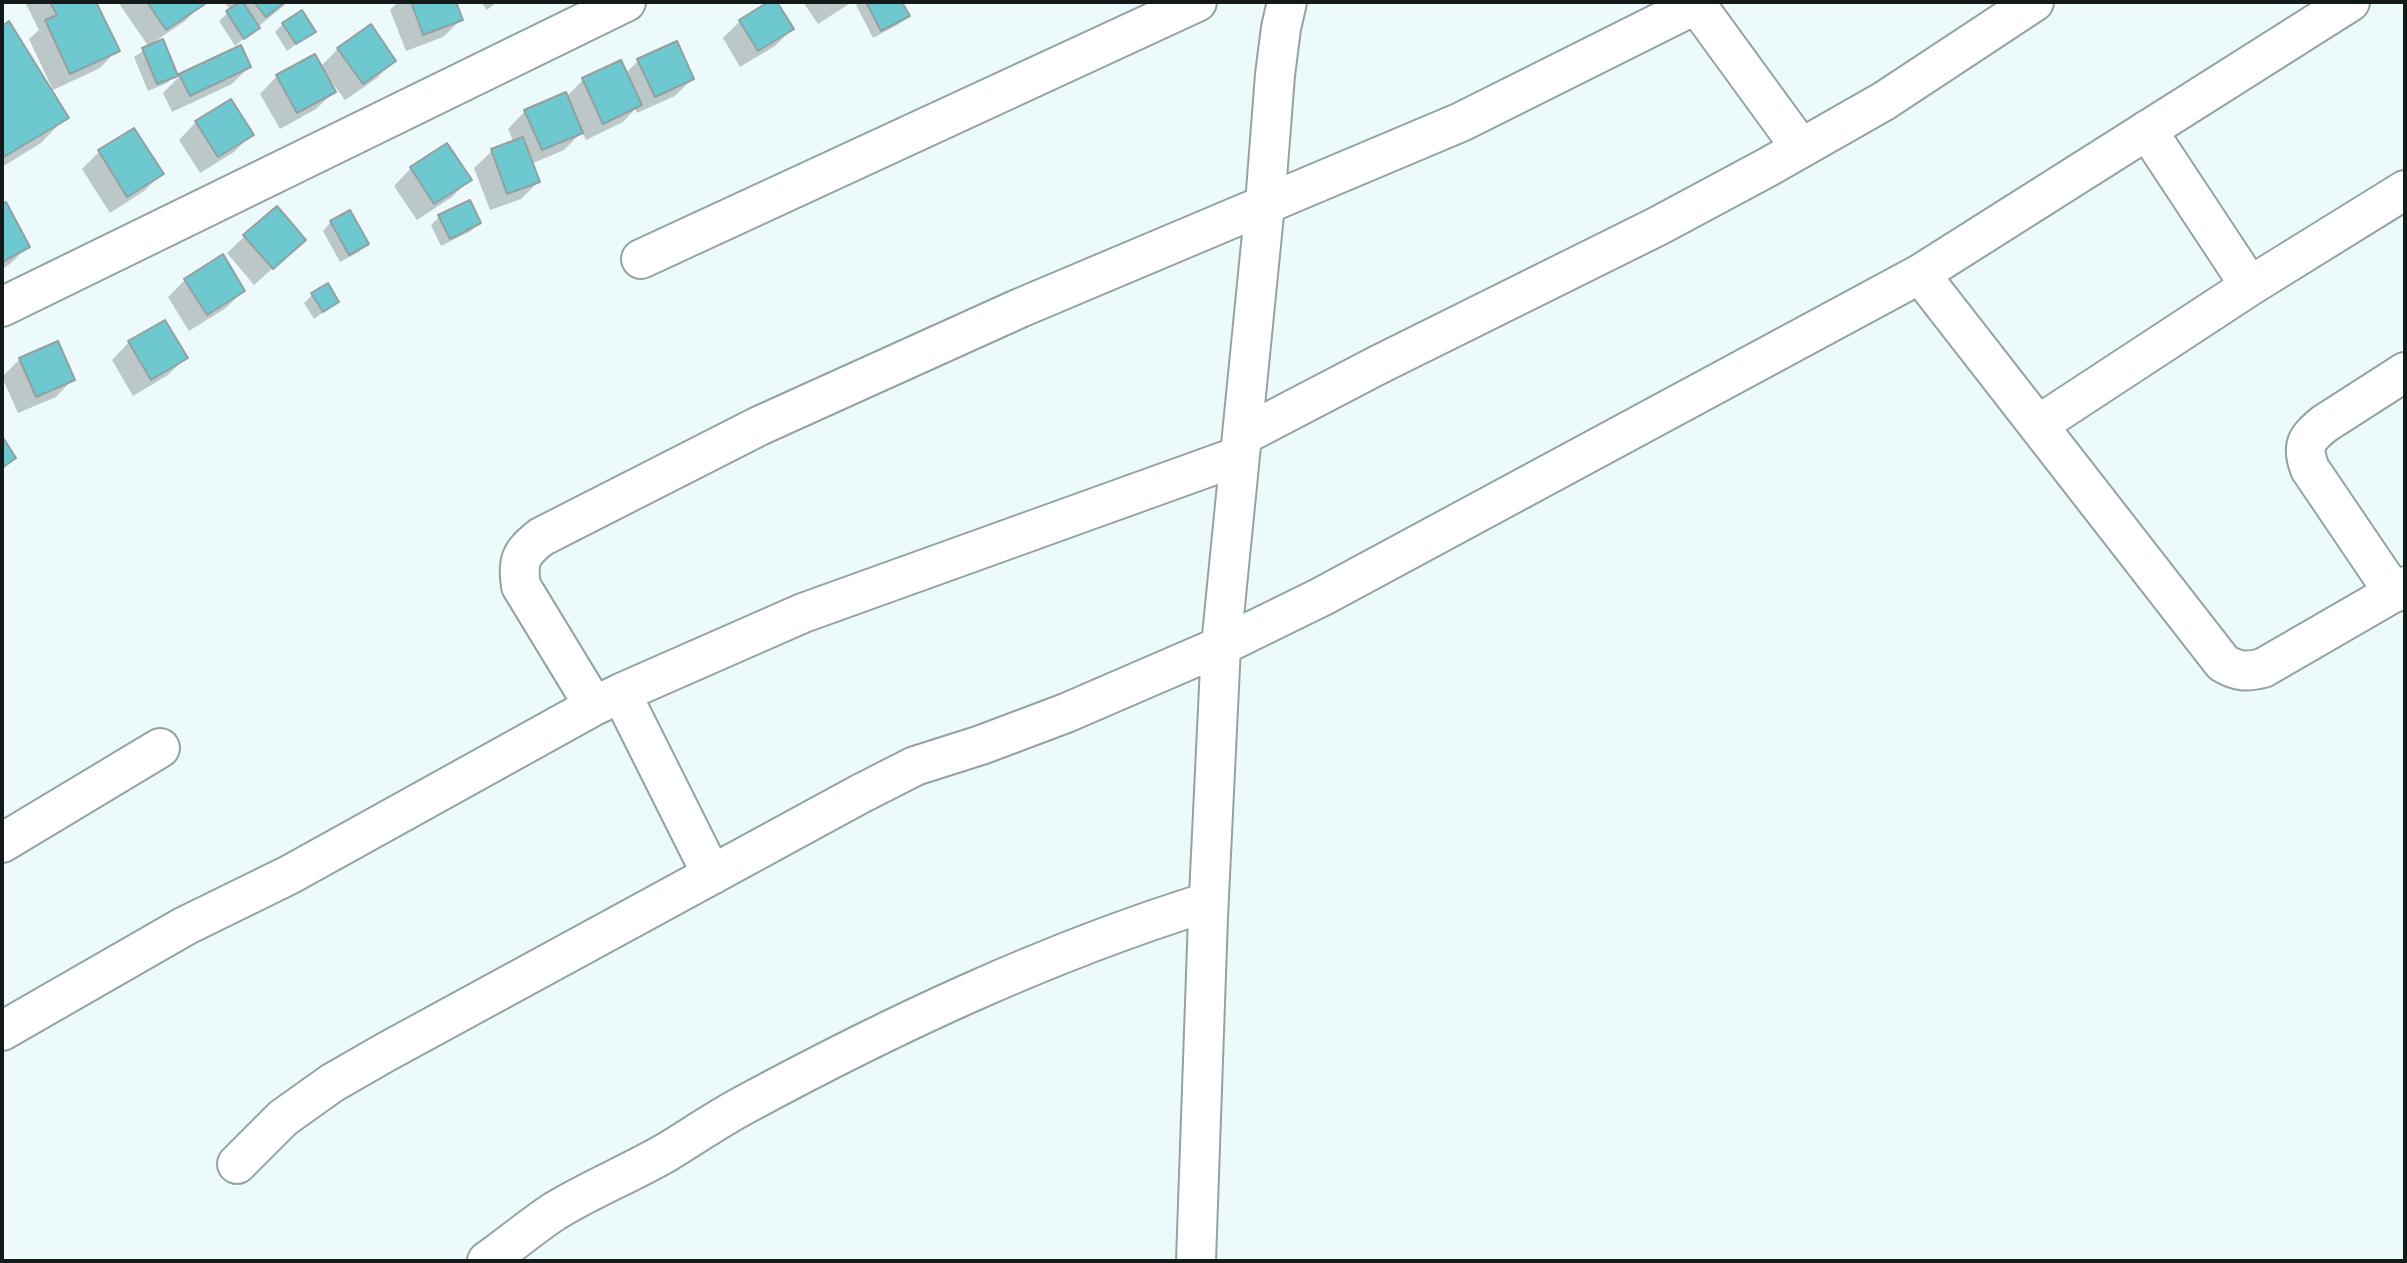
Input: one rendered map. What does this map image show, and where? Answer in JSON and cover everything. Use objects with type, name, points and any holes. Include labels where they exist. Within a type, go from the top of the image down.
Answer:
[{"type":"street","points":[[641,259],[1197,2]]},
{"type":"street","points":[[1196,1261],[1208,902],[1221,646],[1265,204],[1275,75],[1287,2]]},
{"type":"street","points":[[2,1031],[185,926],[289,875],[607,699],[803,613],[1241,446],[1378,365],[1658,226],[1801,148],[1884,101],[2034,2]]},
{"type":"street","points":[[237,1164],[284,1118],[332,1083],[397,1045],[915,766],[1066,713],[1221,646],[1321,597],[1920,274],[2350,2]]},
{"type":"street","points":[[712,875],[607,699],[521,586],[518,568],[523,555],[541,537],[759,426],[1020,308],[1461,122],[1699,3],[1801,148]]},
{"type":"street","points":[[2,307],[611,5]]},
{"type":"street","points":[[2147,130],[2250,286]]},
{"type":"street","points":[[2038,425],[2250,286],[2405,190]]},
{"type":"street","points":[[1920,274],[2214,652],[2233,670],[2247,672],[2263,668],[2400,589],[2311,469],[2304,453],[2312,433],[2405,372]]},
{"type":"street","points":[[2,843],[160,748]]},
{"type":"street","points":[[487,1261],[554,1212],[593,1189],[650,1161],[743,1105],[873,1039],[1052,956],[1208,902]]},
{"type":"building","points":[[50,2],[96,2],[120,51],[70,74],[45,20],[57,15]]},
{"type":"building","points":[[147,2],[204,2],[205,4],[166,30]]},
{"type":"building","points":[[243,2],[260,28],[244,39],[226,11]]},
{"type":"building","points":[[254,2],[285,2],[266,17]]},
{"type":"building","points":[[411,2],[456,2],[463,20],[423,35]]},
{"type":"building","points":[[768,2],[777,2],[794,29],[758,51],[739,20]]},
{"type":"building","points":[[866,2],[902,2],[910,16],[881,31]]},
{"type":"building","points":[[302,10],[316,32],[296,44],[282,23]]},
{"type":"building","points":[[9,21],[69,118],[2,158],[2,26]]},
{"type":"building","points":[[371,24],[396,61],[363,84],[337,48]]},
{"type":"building","points":[[163,39],[178,76],[157,84],[142,48]]},
{"type":"building","points":[[677,41],[694,79],[655,97],[637,59]]},
{"type":"building","points":[[241,45],[251,67],[190,96],[179,74]]},
{"type":"building","points":[[315,54],[336,92],[297,113],[276,75]]},
{"type":"building","points":[[621,60],[642,105],[603,124],[582,78]]},
{"type":"building","points":[[566,92],[583,133],[542,150],[524,110]]},
{"type":"building","points":[[231,99],[254,135],[218,157],[195,121]]},
{"type":"building","points":[[134,128],[164,174],[127,197],[98,150]]},
{"type":"building","points":[[523,137],[540,182],[507,194],[491,149]]},
{"type":"building","points":[[447,143],[472,180],[434,204],[410,167]]},
{"type":"building","points":[[470,200],[481,223],[450,239],[438,215]]},
{"type":"building","points":[[6,202],[30,247],[2,262],[2,204]]},
{"type":"building","points":[[277,206],[306,240],[273,269],[243,235]]},
{"type":"building","points":[[350,210],[369,244],[349,255],[330,221]]},
{"type":"building","points":[[223,254],[245,291],[207,315],[184,279]]},
{"type":"building","points":[[328,283],[339,302],[323,312],[311,293]]},
{"type":"building","points":[[165,320],[188,358],[151,380],[128,341]]},
{"type":"building","points":[[58,341],[75,380],[36,397],[19,358]]},
{"type":"building","points":[[2,436],[16,458],[2,468]]}]
